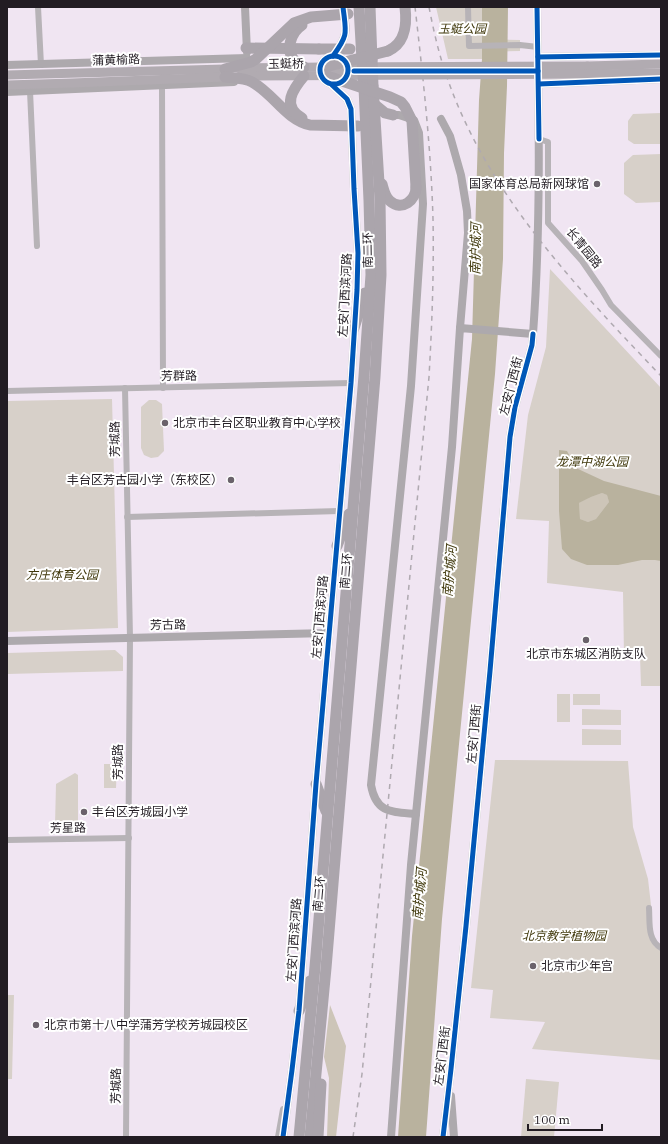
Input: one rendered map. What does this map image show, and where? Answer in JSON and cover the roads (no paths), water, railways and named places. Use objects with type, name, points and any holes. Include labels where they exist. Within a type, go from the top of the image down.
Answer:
[{"type":"highway","name":"南二环","points":[[310,1137],[375,377],[381,275],[379,176],[376,128],[370,106],[359,7]]},
{"type":"highway","name":"南二环","points":[[363,50],[370,7]]},
{"type":"highway","points":[[321,71],[392,49],[400,41],[405,31],[405,7]]},
{"type":"highway","points":[[247,53],[319,49],[347,45],[358,50],[363,50],[358,28],[354,24],[348,12]]},
{"type":"highway","points":[[348,12],[303,24],[296,29],[290,41],[290,52],[304,72],[292,92],[292,106],[300,117],[309,120],[355,119],[366,135]]},
{"type":"highway","points":[[225,73],[256,59],[299,20],[348,12]]},
{"type":"highway","points":[[321,71],[390,97],[401,102],[405,107],[412,121],[416,187],[415,196],[410,202],[403,205],[395,204],[386,196],[379,176]]},
{"type":"highway","points":[[225,73],[255,84],[267,93],[293,118],[303,123],[310,125],[358,122]]},
{"type":"highway","points":[[358,122],[362,113],[370,106],[393,115]]},
{"type":"highway","name":"南二环","points":[[299,1137],[315,967],[364,376],[370,275],[366,135],[370,106]]},
{"type":"highway","points":[[376,128],[385,118],[393,115]]},
{"type":"highway","points":[[354,328],[370,275]]},
{"type":"highway","points":[[337,546],[354,501]]},
{"type":"highway","points":[[316,784],[327,816]]},
{"type":"highway","points":[[299,1010],[315,967]]},
{"type":"highway","points":[[318,1050],[322,1090],[318,1137]]},
{"type":"main road","points":[[587,70],[661,57]]},
{"type":"main road","name":"玉蜓桥","points":[[225,73],[321,71],[392,76],[587,70]]},
{"type":"main road","points":[[587,70],[661,73]]},
{"type":"main road","name":"蒲黄榆路","points":[[7,75],[225,73]]},
{"type":"main road","name":"蒲黄榆路","points":[[7,85],[72,83],[225,73]]},
{"type":"main road","points":[[56,90],[72,83]]},
{"type":"street","points":[[38,7],[41,65]]},
{"type":"street","points":[[7,92],[162,84],[248,82],[245,7]]},
{"type":"street","points":[[468,7],[468,46],[520,45],[538,47]]},
{"type":"street","name":"左安门西街","points":[[442,1137],[451,1069],[489,686],[510,437],[515,407],[532,345],[533,334],[537,260],[539,139],[537,7]]},
{"type":"street","points":[[348,12],[346,34],[347,45],[333,56],[325,59],[321,71],[324,80],[332,85],[340,84],[346,79],[350,71]]},
{"type":"street","points":[[7,66],[247,53]]},
{"type":"street","points":[[333,56],[344,59],[350,71]]},
{"type":"street","points":[[559,56],[559,83]]},
{"type":"street","points":[[538,57],[661,57]]},
{"type":"street","points":[[350,71],[538,70]]},
{"type":"street","points":[[248,71],[321,71]]},
{"type":"street","points":[[539,84],[661,79]]},
{"type":"street","points":[[162,84],[162,388]]},
{"type":"street","name":"左安门西滨河路","points":[[283,1137],[299,1010],[316,784],[351,383],[358,253],[354,189],[352,109],[347,99],[332,85]]},
{"type":"street","points":[[30,91],[37,246]]},
{"type":"street","points":[[393,115],[399,115],[414,120],[418,127],[423,204],[411,386],[371,786],[375,799],[384,809],[390,812],[416,814]]},
{"type":"street","points":[[391,1137],[416,814],[464,329],[468,233],[467,211],[459,167],[450,136],[441,119]]},
{"type":"street","name":"长青园路","points":[[539,139],[548,142],[548,223],[582,261],[611,305],[661,356]]},
{"type":"street","points":[[464,329],[533,334]]},
{"type":"street","name":"芳群路","points":[[7,391],[351,383]]},
{"type":"street","name":"芳城路","points":[[125,388],[130,638],[126,1137]]},
{"type":"street","points":[[127,517],[339,511]]},
{"type":"street","name":"芳古路","points":[[7,641],[329,633]]},
{"type":"street","name":"芳星路","points":[[7,840],[129,838]]},
{"type":"street","points":[[650,908],[651,938],[654,943],[661,948]]},
{"type":"street","name":"左安门西街","points":[[451,1069],[451,1109],[454,1137]]},
{"type":"street","points":[[278,1137],[292,1070]]},
{"type":"water","name":"南护城河","points":[[482,7],[508,7],[503,259],[495,374],[442,919],[426,1137],[398,1137],[412,936],[472,339],[479,100],[482,59]]},
{"type":"water","points":[[559,450],[567,451],[576,468],[604,481],[661,496],[661,561],[642,560],[618,565],[587,565],[571,559],[562,549],[559,511]],"holes":[[[602,493],[607,495],[609,502],[596,519],[588,522],[580,519],[579,503]]]},
{"type":"railway","points":[[353,1137],[362,1074],[429,377],[433,259],[432,192],[429,139],[415,7]]},
{"type":"railway","points":[[429,7],[438,46],[449,83],[467,125],[488,165],[512,203],[569,276],[661,376]]},
{"type":"place","name":"国家体育总局新网球馆","points":[[597,184]]},
{"type":"place","name":"北京市丰台区职业教育中心学校","points":[[165,423]]},
{"type":"place","name":"丰台区芳古园小学（东校区）","points":[[231,480]]},
{"type":"place","name":"北京市东城区消防支队","points":[[586,640]]},
{"type":"place","name":"丰台区芳城园小学","points":[[84,812]]},
{"type":"place","name":"北京市少年宫","points":[[533,966]]},
{"type":"place","name":"北京市第十八中学蒲芳学校芳城园校区","points":[[36,1025]]},
{"type":"park label","name":"玉蜓公园","points":[[462,29]]},
{"type":"park label","name":"龙潭中湖公园","points":[[592,462]]},
{"type":"park label","name":"方庄体育公园","points":[[62,575]]},
{"type":"park label","name":"北京教学植物园","points":[[564,936]]}]
